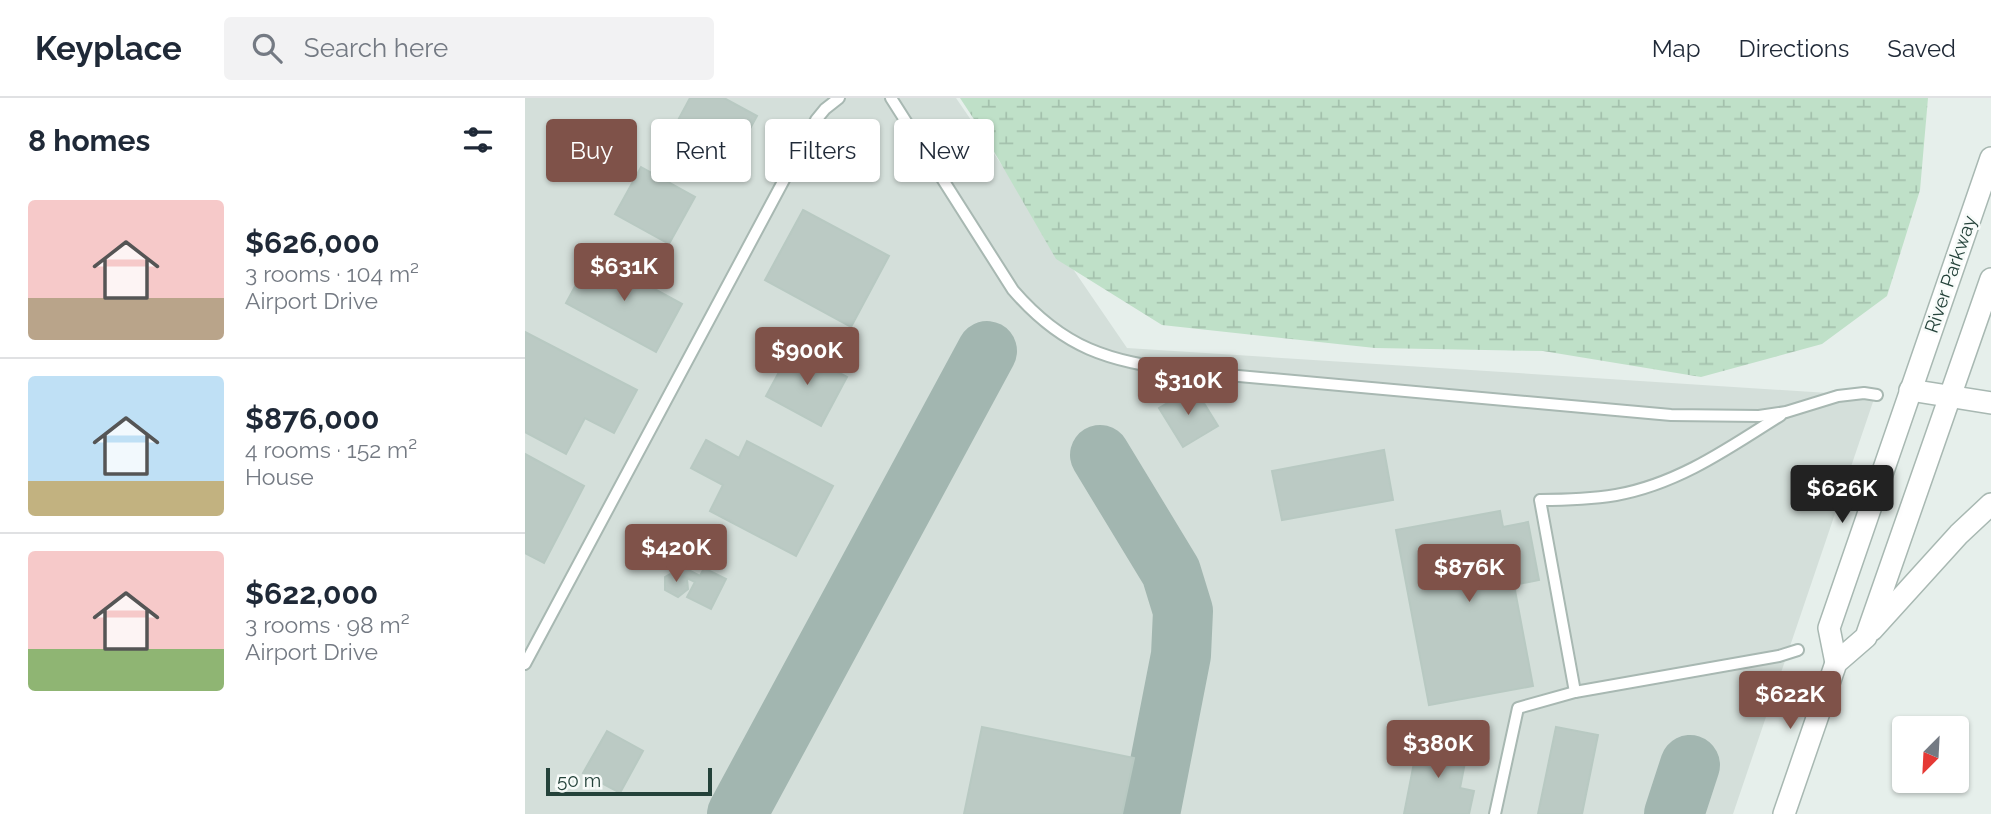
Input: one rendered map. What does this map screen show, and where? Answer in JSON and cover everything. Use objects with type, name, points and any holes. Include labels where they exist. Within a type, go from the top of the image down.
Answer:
[{"type":"street","name":"River Parkway","points":[[1836,663],[1829,628],[1991,158]]},
{"type":"street","name":"River Parkway","points":[[1866,637],[1991,279]]},
{"type":"street","points":[[1910,390],[1991,403]]},
{"type":"street","points":[[1784,814],[1836,663],[1866,637],[1959,534],[1991,504]]},
{"type":"lane","points":[[525,664],[816,120],[839,98]]},
{"type":"lane","points":[[891,98],[1013,290],[1052,329],[1068,340],[1104,356],[1137,365],[1183,371],[1671,415],[1733,416],[1786,412],[1838,396],[1864,393],[1877,395]]},
{"type":"lane","points":[[1575,692],[1541,500],[1618,495],[1660,483],[1714,457],[1786,412]]},
{"type":"lane","points":[[1495,814],[1518,708],[1575,692],[1779,656],[1798,650]]},
{"type":"shaded area","points":[[525,98],[956,98],[970,119],[894,119],[894,182],[994,182],[994,154],[1127,348],[1875,396],[1733,814],[525,814]]},
{"type":"green space","points":[[960,98],[1928,98],[1920,190],[1887,296],[1822,344],[1701,377],[1543,351],[1375,348],[1162,325],[1056,259],[994,152],[994,119],[974,119]]},
{"type":"building","points":[[690,98],[724,98],[757,116],[751,127],[751,119],[679,119]]},
{"type":"building","points":[[641,167],[651,173],[651,182],[668,182],[695,197],[669,244],[615,214],[633,182],[637,182]]},
{"type":"building","points":[[803,210],[889,256],[851,327],[765,280]]},
{"type":"building","points":[[592,255],[682,304],[656,352],[566,303]]},
{"type":"building","points":[[525,332],[637,390],[614,433],[585,418],[566,454],[525,432]]},
{"type":"building","points":[[792,348],[847,377],[821,426],[766,396]]},
{"type":"building","points":[[1194,387],[1218,426],[1183,447],[1159,408]]},
{"type":"building","points":[[706,440],[739,458],[747,441],[833,486],[796,556],[710,511],[723,485],[691,468]]},
{"type":"building","points":[[1384,450],[1393,500],[1282,520],[1272,471]]},
{"type":"building","points":[[525,454],[584,486],[544,563],[525,553]]},
{"type":"building","points":[[1500,511],[1503,527],[1528,522],[1539,580],[1514,585],[1533,686],[1429,705],[1396,530]]},
{"type":"building","points":[[671,561],[700,576],[704,568],[726,579],[711,609],[687,597],[695,582],[667,568]]},
{"type":"building","points":[[674,572],[687,579],[688,589],[678,597],[665,590],[665,577]]},
{"type":"building","points":[[982,727],[1134,758],[1122,814],[964,814]]},
{"type":"building","points":[[1556,727],[1598,735],[1582,814],[1538,814]]},
{"type":"building","points":[[607,731],[643,751],[620,793],[583,773]]},
{"type":"building","points":[[1419,737],[1468,747],[1460,788],[1474,791],[1469,814],[1404,814]]},
{"type":"taxiway","points":[[737,814],[987,351]]},
{"type":"taxiway","points":[[1100,455],[1171,572],[1183,611],[1181,655],[1150,814]]},
{"type":"taxiway","points":[[1674,814],[1690,765]]}]
